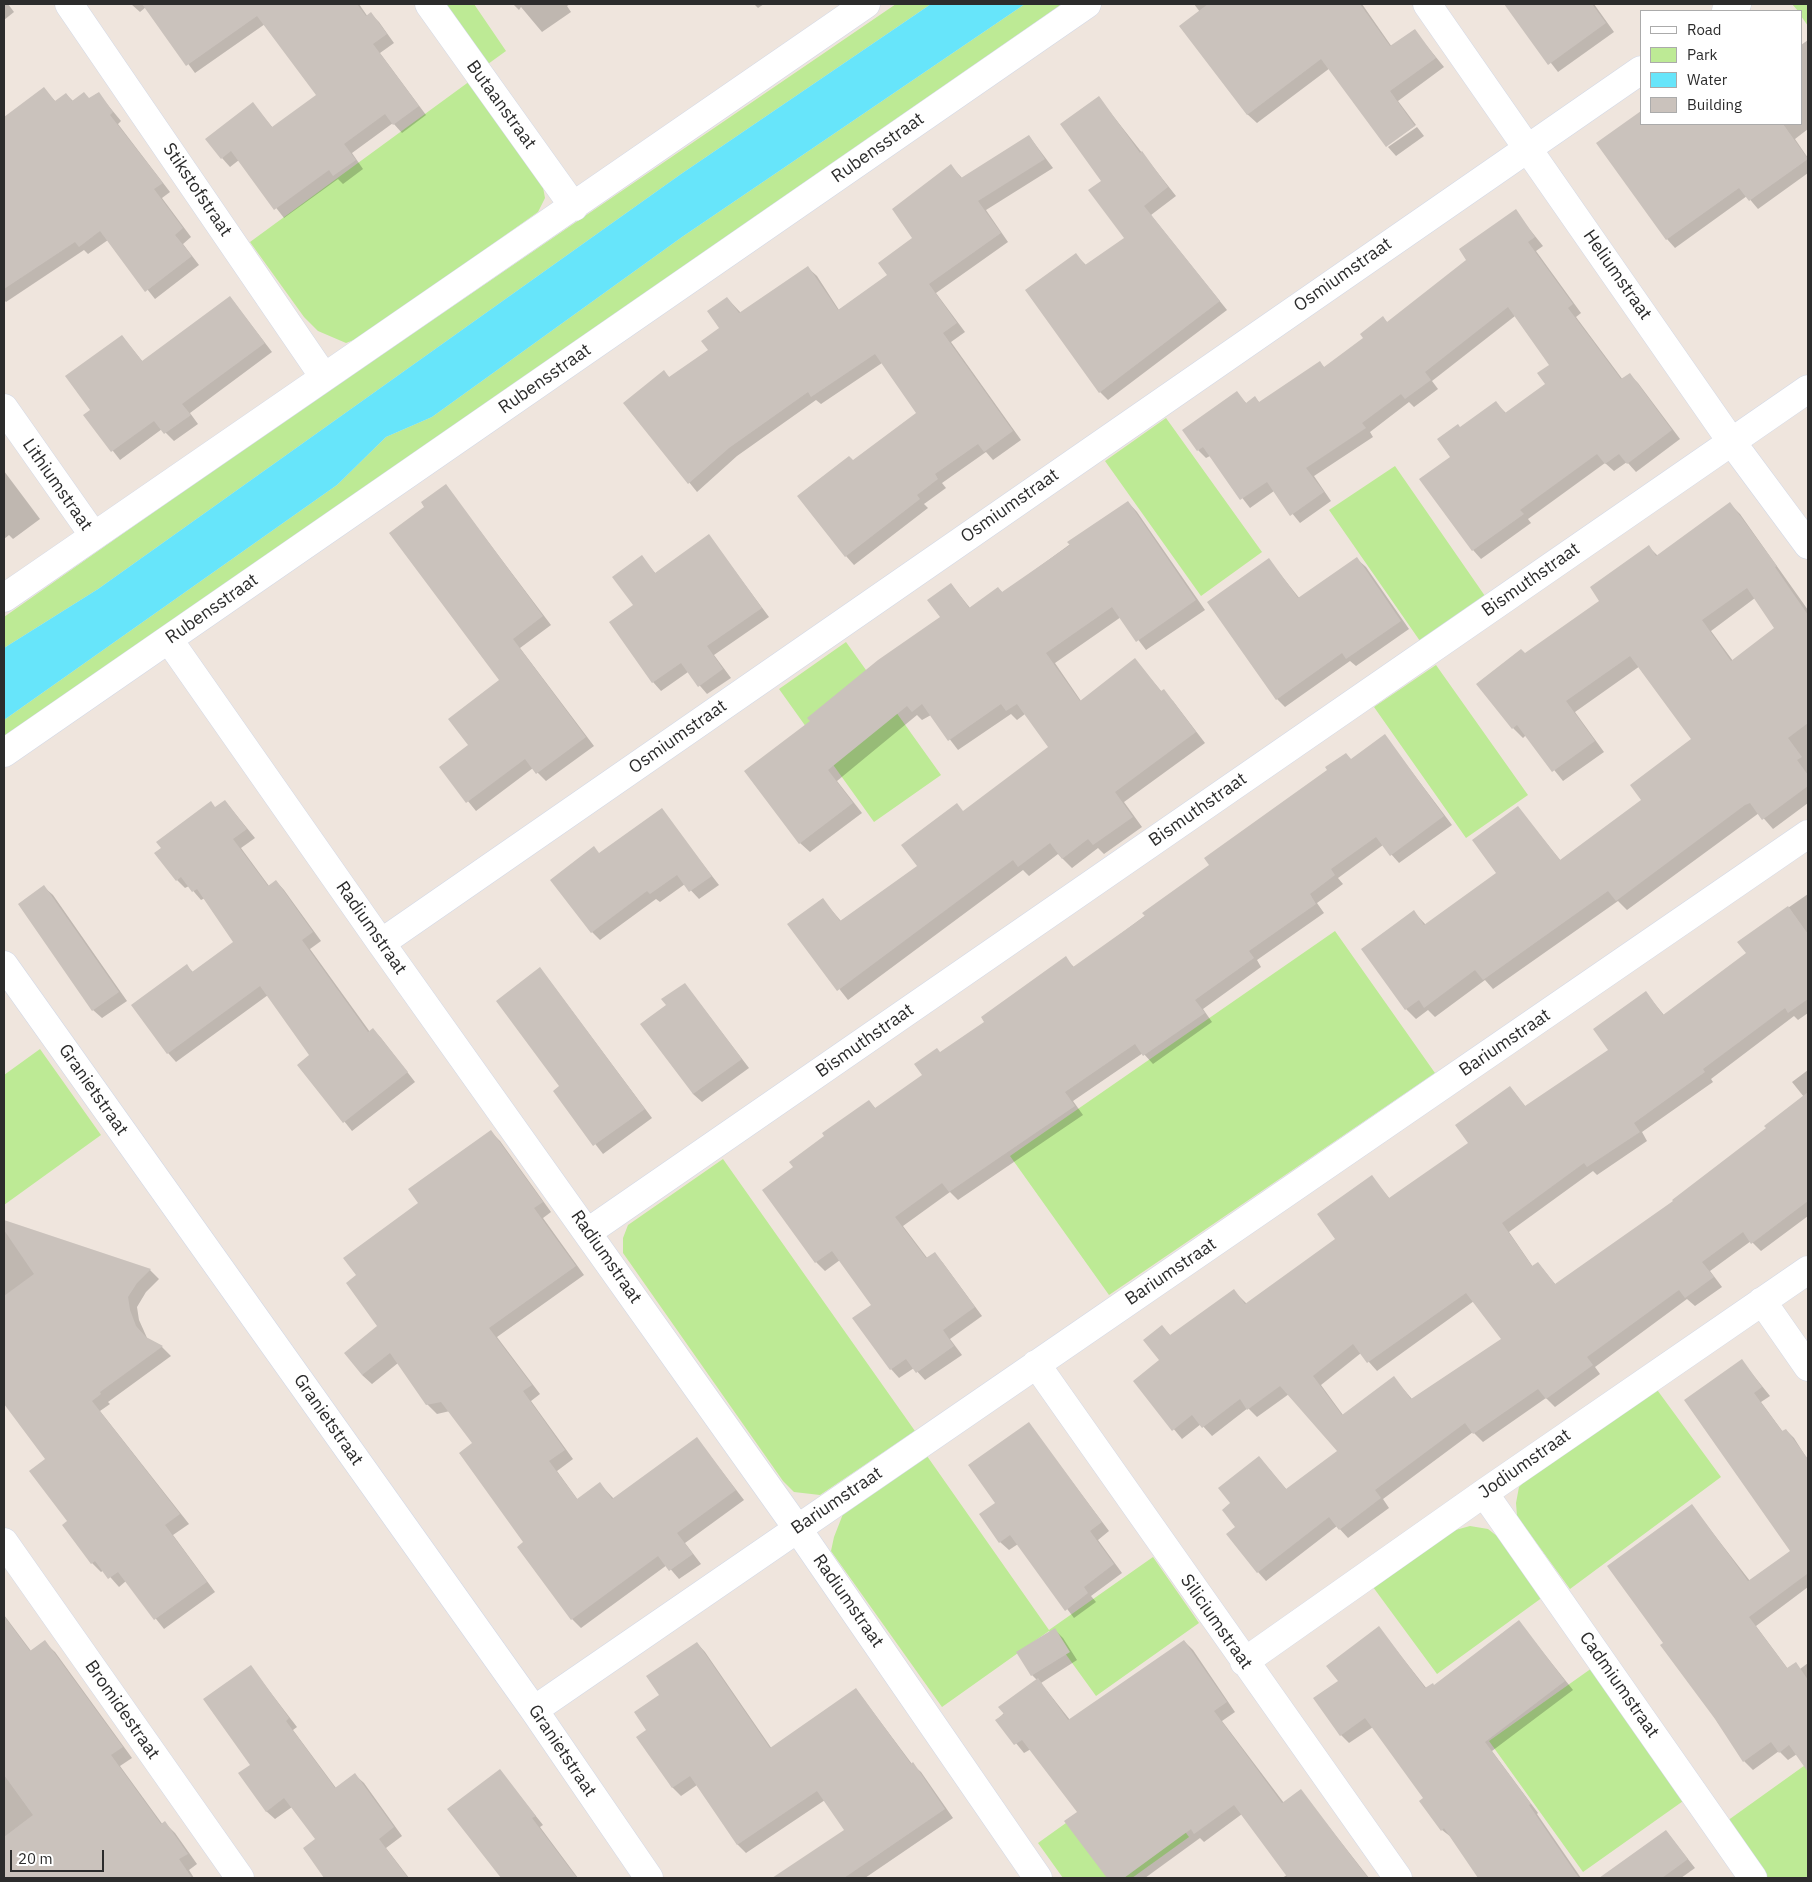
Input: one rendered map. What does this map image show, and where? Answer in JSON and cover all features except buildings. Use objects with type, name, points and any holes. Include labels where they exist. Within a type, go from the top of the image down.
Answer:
[{"type":"street","name":"Stikstofstraat","points":[[69,4],[324,377]]},
{"type":"street","name":"Butaanstraat","points":[[429,4],[574,207]]},
{"type":"street","points":[[4,598],[866,4]]},
{"type":"street","name":"Rubensstraat","points":[[4,753],[1087,4]]},
{"type":"street","name":"Heliumstraat","points":[[1427,4],[1528,146],[1731,441],[1808,545]]},
{"type":"street","name":"Osmiumstraat","points":[[381,943],[1528,146],[1640,71]]},
{"type":"street","name":"Bismuthstraat","points":[[588,1232],[1808,389]]},
{"type":"street","name":"Lithiumstraat","points":[[4,408],[94,536]]},
{"type":"street","name":"Radiumstraat","points":[[169,640],[381,943],[797,1528],[1038,1878]]},
{"type":"street","name":"Bariumstraat","points":[[534,1710],[1808,834]]},
{"type":"street","name":"Granietstraat","points":[[4,965],[534,1710],[649,1878]]},
{"type":"street","name":"Jodiumstraat","points":[[1244,1662],[1484,1493],[1808,1270]]},
{"type":"street","points":[[1762,1301],[1808,1367]]},
{"type":"street","name":"Siliciumstraat","points":[[1036,1364],[1244,1662],[1398,1878]]},
{"type":"street","name":"Cadmiumstraat","points":[[1484,1493],[1753,1878]]},
{"type":"street","name":"Bromidestraat","points":[[4,1542],[240,1878]]},
{"type":"green space","points":[[446,4],[474,4],[506,51],[488,64]]},
{"type":"green space","points":[[896,4],[931,4],[681,174],[98,589],[4,648],[4,617],[255,441]]},
{"type":"green space","points":[[1025,4],[1062,4],[4,737],[4,720],[337,485],[386,437],[432,417],[682,237]]},
{"type":"green space","points":[[1792,4],[1808,4],[1808,26],[1802,17],[1802,10],[1797,10]]},
{"type":"green space","points":[[470,81],[542,182],[545,198],[538,212],[362,337],[346,343],[318,331],[304,317],[250,242]]},
{"type":"green space","points":[[1166,418],[1262,552],[1201,596],[1105,461]]},
{"type":"green space","points":[[1395,466],[1485,596],[1420,641],[1329,510]]},
{"type":"green space","points":[[846,642],[941,775],[874,822],[779,689]]},
{"type":"green space","points":[[1436,665],[1528,795],[1466,838],[1374,707]]},
{"type":"green space","points":[[1335,931],[1435,1073],[1109,1295],[1010,1156]]},
{"type":"green space","points":[[40,1049],[101,1135],[4,1205],[4,1075]]},
{"type":"green space","points":[[723,1159],[915,1431],[820,1495],[794,1492],[783,1481],[623,1253],[623,1238],[628,1225]]},
{"type":"green space","points":[[1655,1387],[1721,1477],[1570,1589],[1517,1516],[1516,1503],[1519,1487],[1528,1477]]},
{"type":"green space","points":[[927,1456],[1049,1630],[1153,1557],[1199,1623],[1096,1696],[1049,1631],[942,1707],[831,1551],[843,1514]]},
{"type":"green space","points":[[1470,1526],[1488,1529],[1502,1540],[1543,1597],[1437,1674],[1373,1587],[1452,1531]]},
{"type":"green space","points":[[1592,1668],[1686,1799],[1583,1872],[1489,1741]]},
{"type":"green space","points":[[1808,1763],[1808,1878],[1767,1878],[1727,1821]]},
{"type":"green space","points":[[1140,1770],[1189,1837],[1132,1878],[1063,1878],[1038,1843]]},
{"type":"water","points":[[931,4],[1025,4],[682,237],[432,417],[386,437],[337,485],[4,720],[4,648],[98,589],[681,174]]}]
